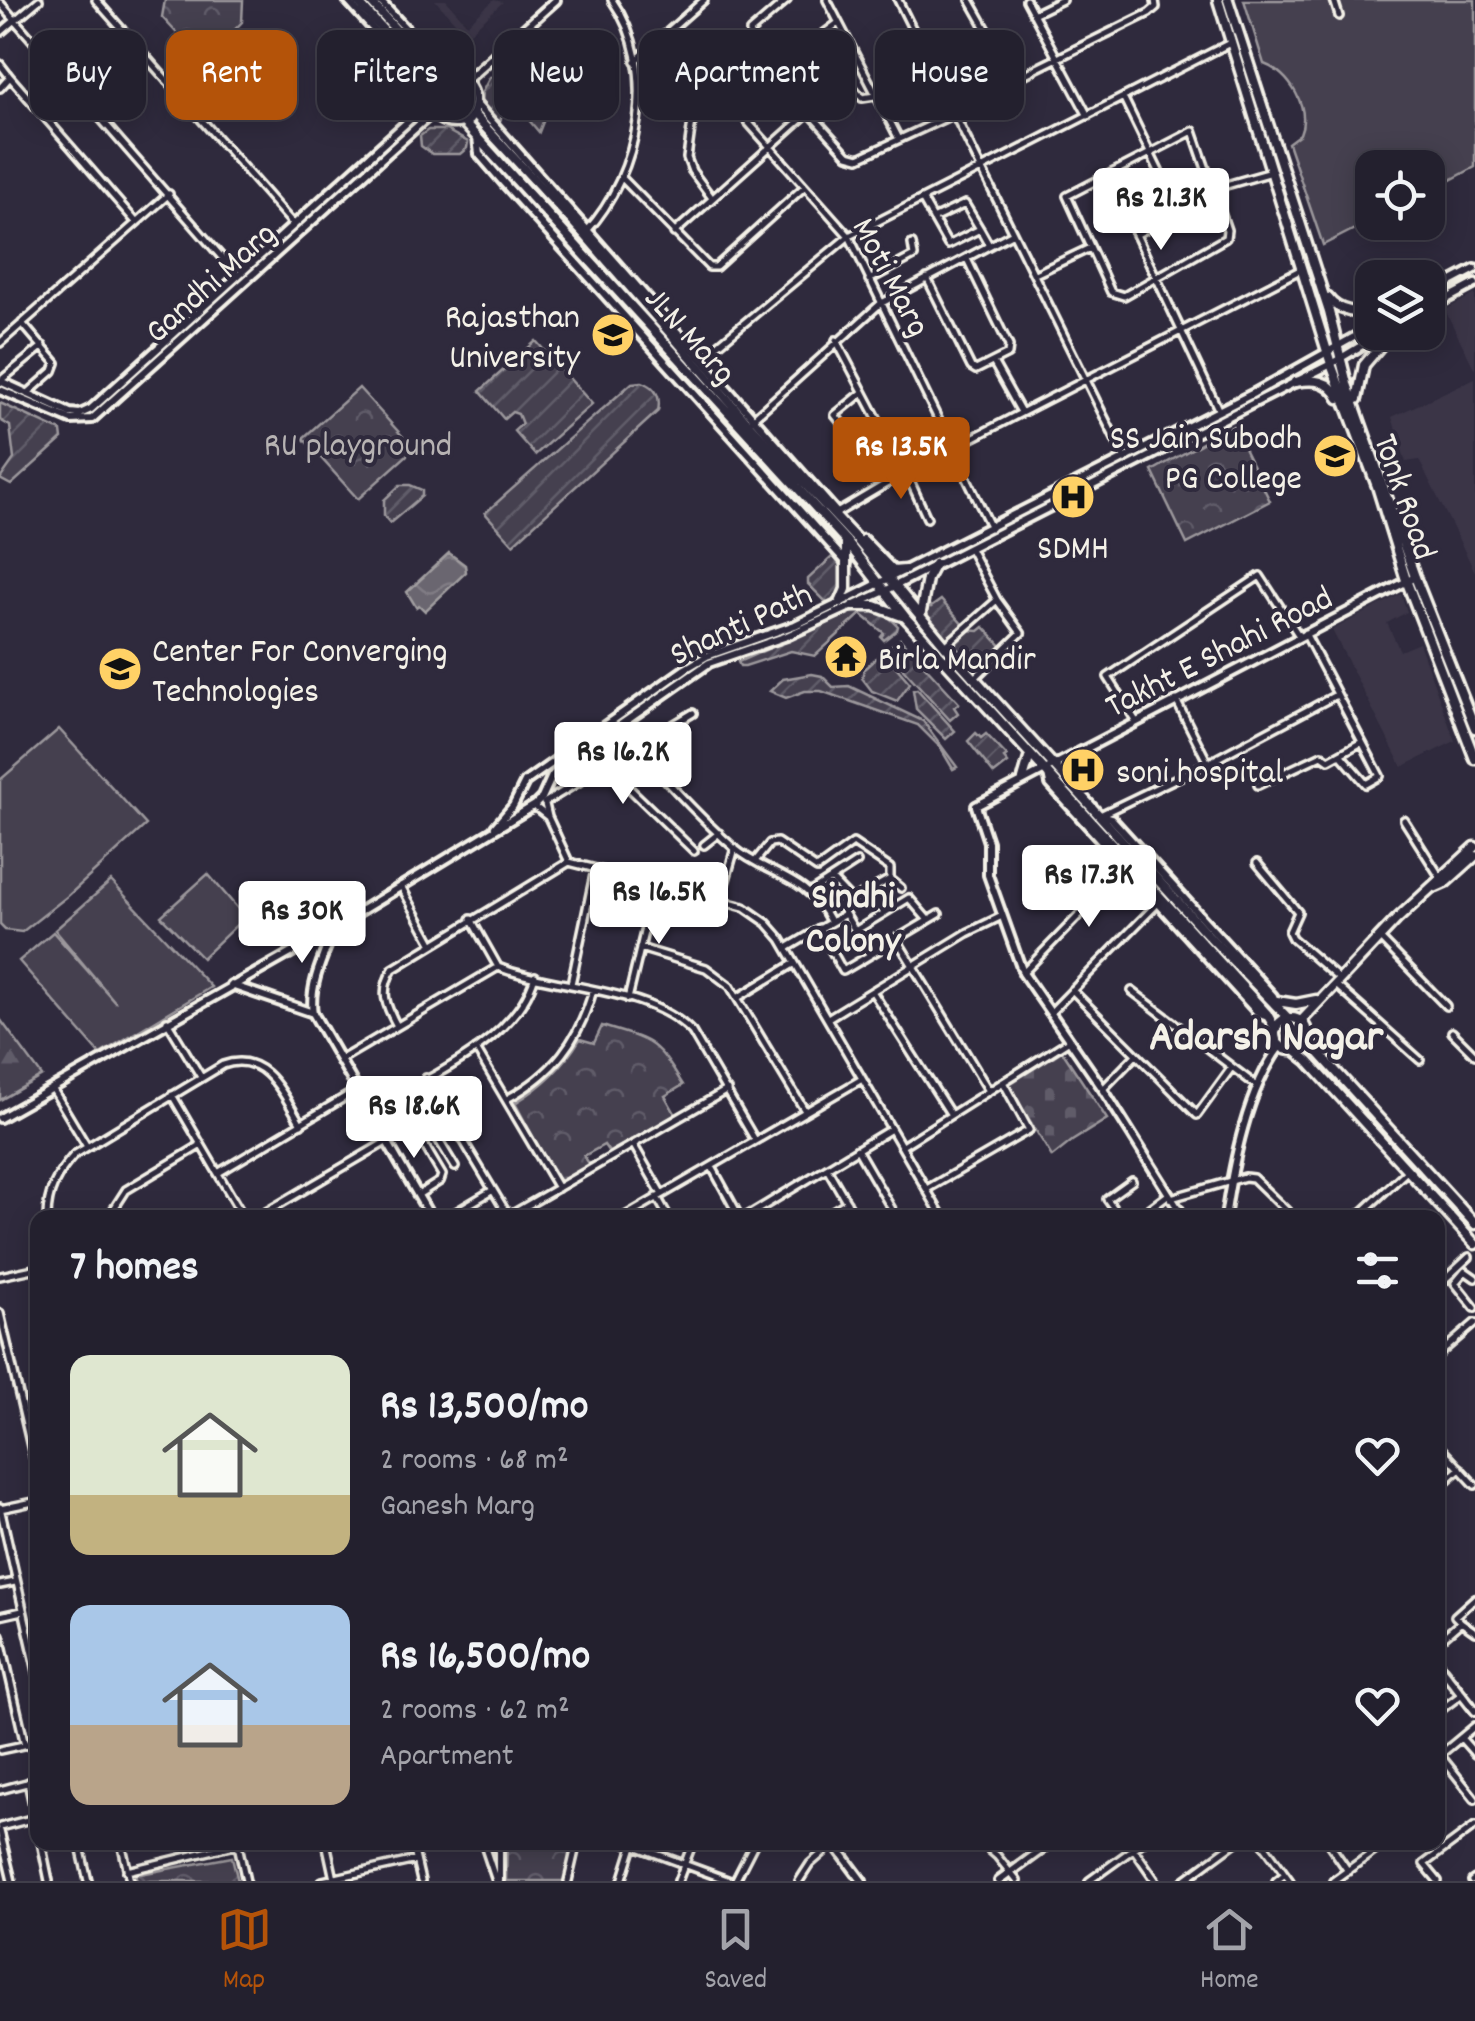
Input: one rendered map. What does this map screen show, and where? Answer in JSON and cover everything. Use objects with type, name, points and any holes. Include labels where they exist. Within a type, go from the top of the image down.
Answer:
[{"type":"main road","points":[[347,0],[378,30]]},
{"type":"main road","points":[[356,0],[384,30]]},
{"type":"main road","points":[[369,0],[392,30]]},
{"type":"main road","points":[[379,0],[407,30]]},
{"type":"main road","points":[[474,73],[556,0]]},
{"type":"main road","points":[[1218,0],[1303,268],[1332,349],[1340,359],[1356,421],[1411,578],[1475,728]]},
{"type":"main road","points":[[1228,0],[1320,286],[1332,349]]},
{"type":"main road","points":[[474,98],[474,108]]},
{"type":"main road","points":[[475,103],[586,233]]},
{"type":"main road","name":"JLN Marg","points":[[474,115],[586,233],[846,541],[877,583],[920,618],[1288,1018]]},
{"type":"main road","name":"Gandhi Marg","points":[[0,381],[70,412],[80,414],[92,409],[416,120]]},
{"type":"main road","name":"Gandhi Marg","points":[[0,390],[71,420],[92,419],[417,120]]},
{"type":"main road","points":[[442,120],[466,120]]},
{"type":"main road","name":"JLN Marg","points":[[464,122],[835,513],[887,578],[906,618],[1276,1030]]},
{"type":"main road","points":[[476,137],[478,154],[847,563]]},
{"type":"main road","points":[[1445,285],[1475,269]]},
{"type":"main road","points":[[1445,300],[1475,284]]},
{"type":"main road","points":[[1320,286],[1332,304],[1355,313]]},
{"type":"main road","name":"Shanti Path","points":[[528,780],[696,663],[840,603],[1219,411],[1355,336]]},
{"type":"main road","name":"Tonk Road","points":[[1332,349],[1331,364],[1356,421]]},
{"type":"main road","points":[[0,1118],[298,949],[532,806],[544,798],[552,776],[563,765],[697,670],[788,636],[889,589],[1355,350]]},
{"type":"main road","points":[[1356,421],[1356,393],[1364,366],[1377,350]]},
{"type":"main road","points":[[1295,382],[1315,380],[1332,387],[1356,421]]},
{"type":"main road","points":[[835,513],[888,567],[905,570]]},
{"type":"main road","points":[[840,603],[846,588],[846,541]]},
{"type":"main road","points":[[920,618],[935,564]]},
{"type":"main road","name":"Tonk Road","points":[[1411,578],[1475,758]]},
{"type":"main road","name":"Takht E Shahi Road","points":[[1002,916],[988,875],[988,842],[976,806],[1411,578]]},
{"type":"main road","points":[[853,606],[888,608],[906,618]]},
{"type":"main road","points":[[1023,779],[1030,754]]},
{"type":"main road","points":[[491,832],[528,780],[538,782],[544,798]]},
{"type":"main road","points":[[518,793],[520,799],[532,806]]},
{"type":"main road","points":[[1301,1021],[1379,937],[1474,849]]},
{"type":"main road","points":[[1432,888],[1444,883],[1474,849]]},
{"type":"main road","points":[[1002,916],[1023,973],[1103,1089],[1179,1210]]},
{"type":"main road","points":[[336,923],[311,1002],[313,1013],[426,1210]]},
{"type":"main road","points":[[231,985],[313,1013]]},
{"type":"main road","points":[[1277,1005],[1320,998]]},
{"type":"main road","points":[[1226,1210],[1257,1086],[1281,1045],[1276,1030],[1288,1018],[1301,1021]]},
{"type":"main road","points":[[1301,1021],[1319,1053],[1475,1224]]},
{"type":"main road","points":[[1293,1050],[1307,1036]]},
{"type":"main road","points":[[1281,1045],[1308,1061],[1444,1210]]},
{"type":"main road","points":[[1440,1205],[1449,1196]]},
{"type":"main road","points":[[1445,1211],[1475,1244]]},
{"type":"main road","points":[[1445,1673],[1475,1710]]},
{"type":"main road","points":[[498,1881],[500,1850]]},
{"type":"main road","points":[[839,1850],[862,1881]]},
{"type":"main road","points":[[1000,1881],[1041,1850]]},
{"type":"street","points":[[0,33],[39,0]]},
{"type":"street","points":[[96,0],[294,225]]},
{"type":"street","points":[[586,233],[622,178],[637,118],[635,61],[612,0]]},
{"type":"street","points":[[670,30],[704,0]]},
{"type":"street","points":[[752,30],[787,0]]},
{"type":"street","points":[[826,0],[875,93]]},
{"type":"street","points":[[898,0],[913,30]]},
{"type":"street","points":[[970,0],[986,30]]},
{"type":"street","points":[[1026,0],[1088,116]]},
{"type":"street","points":[[1033,14],[1048,3],[1062,0]]},
{"type":"street","points":[[1024,74],[1149,13],[1156,6],[1155,0]]},
{"type":"street","points":[[1334,0],[1339,16]]},
{"type":"street","points":[[0,3],[238,276]]},
{"type":"street","points":[[838,23],[818,38],[816,45],[862,98],[875,95]]},
{"type":"street","points":[[694,365],[849,236],[1240,38]]},
{"type":"street","points":[[635,61],[639,57]]},
{"type":"street","points":[[0,64],[137,223]]},
{"type":"street","points":[[0,88],[10,77]]},
{"type":"street","points":[[1124,98],[1174,202],[1174,210],[1137,234]]},
{"type":"street","points":[[693,120],[688,158],[692,171],[712,198]]},
{"type":"street","name":"Moti Marg","points":[[746,120],[849,236],[991,528]]},
{"type":"street","points":[[674,232],[799,120]]},
{"type":"street","points":[[816,120],[854,158],[941,120]]},
{"type":"street","points":[[889,120],[899,139]]},
{"type":"street","points":[[957,120],[1125,459]]},
{"type":"street","points":[[1193,130],[1227,230],[1222,242],[1124,296],[1112,292],[1067,196],[1150,153],[1193,130]]},
{"type":"street","points":[[1212,189],[1272,172]]},
{"type":"street","points":[[1108,175],[1219,411]]},
{"type":"street","points":[[622,178],[704,264],[716,267],[804,187]]},
{"type":"street","points":[[0,343],[169,194]]},
{"type":"street","points":[[922,199],[948,245],[980,229]]},
{"type":"street","points":[[934,219],[965,204],[989,245]]},
{"type":"street","points":[[750,420],[880,304],[1013,233]]},
{"type":"street","points":[[869,280],[914,256],[912,244]]},
{"type":"street","points":[[1035,274],[1090,248]]},
{"type":"street","points":[[927,278],[971,368],[976,370],[993,362],[1008,354],[1009,346],[966,258]]},
{"type":"street","points":[[835,513],[894,478],[1303,268]]},
{"type":"street","points":[[22,323],[55,360],[56,367],[28,394]]},
{"type":"street","points":[[836,340],[885,433],[877,450],[865,452],[835,415],[862,393]]},
{"type":"street","points":[[0,381],[43,346]]},
{"type":"street","points":[[993,362],[1021,412]]},
{"type":"street","points":[[877,450],[894,478]]},
{"type":"street","points":[[906,472],[928,518]]},
{"type":"street","points":[[969,546],[996,600],[1021,633],[975,678]]},
{"type":"street","points":[[1136,721],[1108,676],[1260,576],[1302,635],[1380,774],[1369,783],[1340,754]]},
{"type":"street","points":[[945,646],[996,600]]},
{"type":"street","points":[[1100,815],[1336,695]]},
{"type":"street","points":[[1176,700],[1208,763]]},
{"type":"street","points":[[693,712],[544,798],[548,818],[569,862],[756,914],[795,962],[939,1210]]},
{"type":"street","points":[[1258,785],[1322,755],[1328,760],[1362,742]]},
{"type":"street","points":[[636,746],[688,805],[735,848],[809,892],[830,921]]},
{"type":"street","points":[[611,762],[627,786],[694,851]]},
{"type":"street","points":[[532,806],[548,818]]},
{"type":"street","points":[[1404,820],[1440,877]]},
{"type":"street","points":[[704,845],[719,833]]},
{"type":"street","points":[[756,860],[770,844],[777,842],[819,869],[853,843],[890,868],[890,879]]},
{"type":"street","points":[[720,901],[735,848]]},
{"type":"street","points":[[1029,848],[1083,911]]},
{"type":"street","points":[[397,1026],[384,999],[388,978],[402,961],[569,862]]},
{"type":"street","points":[[809,892],[857,862]]},
{"type":"street","points":[[1257,863],[1298,912],[1290,932],[1292,938],[1420,1060]]},
{"type":"street","points":[[1023,973],[1129,864]]},
{"type":"street","points":[[571,984],[594,870]]},
{"type":"street","points":[[830,879],[852,901]]},
{"type":"street","points":[[890,879],[901,888]]},
{"type":"street","points":[[869,954],[841,908],[890,879]]},
{"type":"street","points":[[402,886],[432,943]]},
{"type":"street","points":[[628,1000],[655,886]]},
{"type":"street","points":[[855,931],[909,898],[928,920]]},
{"type":"street","points":[[1049,1014],[1161,900]]},
{"type":"street","points":[[786,948],[845,914]]},
{"type":"street","points":[[819,928],[843,971],[939,914]]},
{"type":"street","points":[[828,1019],[1002,916]]},
{"type":"street","points":[[471,920],[498,966],[658,1008],[684,1022],[755,1140]]},
{"type":"street","points":[[1379,937],[1446,1006]]},
{"type":"street","points":[[896,938],[989,1091]]},
{"type":"street","points":[[640,948],[706,968],[730,986],[805,1110]]},
{"type":"street","points":[[739,997],[795,962]]},
{"type":"street","points":[[340,1060],[498,966]]},
{"type":"street","points":[[369,1110],[476,1049],[513,1020],[535,976]]},
{"type":"street","points":[[507,1099],[533,1085],[558,1061],[580,1029],[593,990]]},
{"type":"street","points":[[1072,990],[1197,1115],[1232,1067]]},
{"type":"street","points":[[872,991],[951,1115]]},
{"type":"street","points":[[1132,991],[1257,1086]]},
{"type":"street","points":[[166,1021],[200,1077]]},
{"type":"street","points":[[1452,1032],[1475,1055]]},
{"type":"street","points":[[902,1146],[1068,1041]]},
{"type":"street","points":[[476,1049],[558,1188]]},
{"type":"street","points":[[1103,1089],[1136,1056]]},
{"type":"street","points":[[47,1210],[56,1178],[86,1145],[233,1061],[256,1065],[274,1080],[301,1124]]},
{"type":"street","points":[[426,1078],[505,1210]]},
{"type":"street","points":[[636,1210],[863,1078]]},
{"type":"street","points":[[927,1189],[1029,1130],[1004,1082]]},
{"type":"street","points":[[52,1088],[86,1145]]},
{"type":"street","points":[[218,1172],[358,1090]]},
{"type":"street","points":[[521,1210],[727,1090]]},
{"type":"street","points":[[172,1094],[239,1210]]},
{"type":"street","points":[[381,1130],[421,1111],[455,1167]]},
{"type":"street","points":[[763,1210],[892,1128]]},
{"type":"street","points":[[274,1210],[387,1140],[412,1129],[442,1178],[418,1195]]},
{"type":"street","points":[[632,1144],[666,1210]]},
{"type":"street","points":[[113,1210],[126,1190],[202,1145]]},
{"type":"street","points":[[857,1149],[892,1210]]},
{"type":"street","points":[[712,1167],[737,1210]]},
{"type":"street","points":[[827,1168],[852,1210]]},
{"type":"street","points":[[1365,1210],[1408,1170]]},
{"type":"street","points":[[1148,1210],[1170,1196],[1253,1178],[1287,1210]]},
{"type":"street","points":[[1115,1210],[1108,1200],[1132,1181]]},
{"type":"street","points":[[459,1210],[493,1190]]},
{"type":"street","points":[[834,1210],[847,1202]]},
{"type":"street","points":[[1445,1280],[1470,1257]]},
{"type":"street","points":[[0,1276],[30,1270]]},
{"type":"street","points":[[1475,1278],[1465,1271],[1454,1282],[1475,1308]]},
{"type":"street","points":[[0,1312],[30,1442]]},
{"type":"street","points":[[1445,1349],[1475,1322]]},
{"type":"street","points":[[1445,1452],[1475,1484]]},
{"type":"street","points":[[1445,1482],[1460,1468]]},
{"type":"street","points":[[30,1502],[0,1508],[4,1549],[30,1644]]},
{"type":"street","points":[[0,1585],[16,1582]]},
{"type":"street","points":[[1475,1598],[1455,1616],[1475,1632]]},
{"type":"street","points":[[0,1616],[22,1611]]},
{"type":"street","points":[[1445,1636],[1461,1622]]},
{"type":"street","points":[[0,1635],[26,1744]]},
{"type":"street","points":[[1445,1707],[1462,1694]]},
{"type":"street","points":[[1445,1751],[1475,1726]]},
{"type":"street","points":[[1461,1738],[1475,1754]]},
{"type":"street","points":[[0,1750],[30,1743]]},
{"type":"street","points":[[1445,1763],[1475,1799]]},
{"type":"street","points":[[0,1790],[28,1782],[30,1792]]},
{"type":"street","points":[[12,1881],[3,1861],[0,1829],[30,1820]]},
{"type":"street","points":[[1445,1848],[1475,1826]]},
{"type":"street","points":[[43,1850],[49,1881]]},
{"type":"street","points":[[81,1850],[88,1881]]},
{"type":"street","points":[[123,1850],[130,1881]]},
{"type":"street","points":[[127,1870],[212,1850]]},
{"type":"street","points":[[239,1850],[246,1881]]},
{"type":"street","points":[[328,1850],[334,1880]]},
{"type":"street","points":[[414,1850],[421,1881]]},
{"type":"street","points":[[486,1850],[498,1881]]},
{"type":"street","points":[[568,1881],[575,1850]]},
{"type":"street","points":[[622,1881],[631,1850]]},
{"type":"street","points":[[648,1850],[732,1881],[750,1850]]},
{"type":"street","points":[[678,1881],[690,1850]]},
{"type":"street","points":[[798,1881],[826,1850]]},
{"type":"street","points":[[989,1850],[1017,1881]]},
{"type":"street","points":[[1089,1881],[1133,1850]]},
{"type":"street","points":[[1135,1850],[1156,1881]]},
{"type":"street","points":[[1183,1881],[1225,1850]]},
{"type":"street","points":[[1268,1850],[1288,1878],[1276,1881]]},
{"type":"street","points":[[1334,1850],[1348,1871]]},
{"type":"street","points":[[1333,1881],[1376,1850]]},
{"type":"street","points":[[1438,1881],[1424,1864],[1443,1850]]},
{"type":"street","points":[[322,1881],[416,1860]]},
{"type":"shaded area","points":[[435,0],[446,0],[467,24],[494,0],[503,2],[472,30],[462,30]]},
{"type":"shaded area","points":[[1475,294],[1475,370],[1445,310]]},
{"type":"shaded area","points":[[1475,378],[1475,572],[1419,460],[1406,462],[1392,417]]},
{"type":"shaded area","points":[[1401,594],[1407,612],[1387,623],[1400,651],[1419,643],[1455,741],[1402,767],[1332,630]]},
{"type":"green space","points":[[165,0],[243,0],[242,22],[234,30],[174,30],[162,17]]},
{"type":"green space","points":[[1244,0],[1475,0],[1475,167],[1445,183],[1445,150],[1355,150],[1355,229],[1323,245],[1288,143],[1300,134],[1303,124],[1300,103],[1290,84],[1264,64]]},
{"type":"green space","points":[[494,77],[494,120],[500,120],[497,126],[481,107],[482,92]]},
{"type":"green space","points":[[529,120],[544,120],[539,132]]},
{"type":"green space","points":[[428,130],[446,130],[468,142],[467,148],[460,154],[432,154],[421,146],[420,136]]},
{"type":"green space","points":[[536,341],[592,404],[535,455],[514,431],[522,424],[518,414],[512,412],[504,419],[480,391]]},
{"type":"green space","points":[[642,382],[656,393],[658,411],[513,544],[485,513],[632,383]]},
{"type":"green space","name":"RU playground","points":[[359,388],[414,449],[358,499],[303,438]]},
{"type":"green space","points":[[0,403],[61,431],[62,439],[11,485],[0,479],[14,459],[10,426],[0,420]]},
{"type":"green space","points":[[1233,426],[1270,501],[1187,544],[1152,471]]},
{"type":"green space","points":[[400,485],[422,490],[422,496],[390,523],[384,516],[384,500]]},
{"type":"green space","points":[[833,556],[842,568],[840,596],[828,604],[808,584],[808,579]]},
{"type":"green space","points":[[941,600],[964,626],[946,638],[928,618],[926,602],[931,607]]},
{"type":"green space","points":[[868,610],[888,617],[898,626],[897,630],[884,640],[884,633],[861,614],[815,656],[791,651],[745,666],[738,662],[849,613]]},
{"type":"green space","points":[[984,627],[1003,648],[978,672],[954,645],[967,630],[979,631]]},
{"type":"green space","points":[[900,639],[959,703],[954,707],[958,713],[950,720],[886,650]]},
{"type":"green space","points":[[883,652],[910,683],[897,701],[872,691],[862,678],[864,669]]},
{"type":"green space","points":[[822,676],[833,687],[849,686],[923,721],[957,767],[953,769],[940,747],[918,725],[821,691],[805,691],[786,698],[770,691],[783,679]]},
{"type":"green space","points":[[917,689],[955,731],[946,739],[916,709],[913,690]]},
{"type":"green space","points":[[59,729],[146,825],[22,932],[5,930],[0,925],[0,780]]},
{"type":"green space","points":[[976,733],[981,738],[986,734],[1007,756],[1004,758],[1008,763],[994,774],[968,741]]},
{"type":"green space","points":[[208,874],[245,917],[202,958],[161,916]]},
{"type":"green space","points":[[111,881],[211,987],[100,1054],[19,961],[53,932],[116,1003],[55,930]]},
{"type":"green space","points":[[0,1019],[42,1076],[0,1100]]},
{"type":"green space","points":[[602,1026],[642,1039],[666,1058],[683,1085],[665,1096],[676,1115],[609,1152],[604,1145],[584,1156],[590,1165],[557,1181],[515,1103],[552,1075],[580,1039],[594,1043]]},
{"type":"green space","points":[[1062,1051],[1107,1119],[1052,1157],[1008,1085]]},
{"type":"green space","points":[[507,1850],[574,1850],[565,1881],[506,1881]]},
{"type":"green space","points":[[232,1857],[238,1881],[137,1881],[135,1875]]},
{"type":"water","points":[[449,553],[465,565],[466,572],[425,611],[419,605],[416,607],[407,592]]},
{"type":"place","name":"Rajasthan University","points":[[613,335]]},
{"type":"place","name":"SS Jain Subodh PG College","points":[[1335,456]]},
{"type":"place","name":"SDMH","points":[[1073,497]]},
{"type":"place","name":"Birla Mandir","points":[[846,657]]},
{"type":"place","name":"Center For Converging Technologies","points":[[120,669]]},
{"type":"place","name":"soni hospital","points":[[1083,770]]},
{"type":"district","name":"Sindhi Colony","points":[[853,916]]},
{"type":"district","name":"Adarsh Nagar","points":[[1266,1033]]}]
